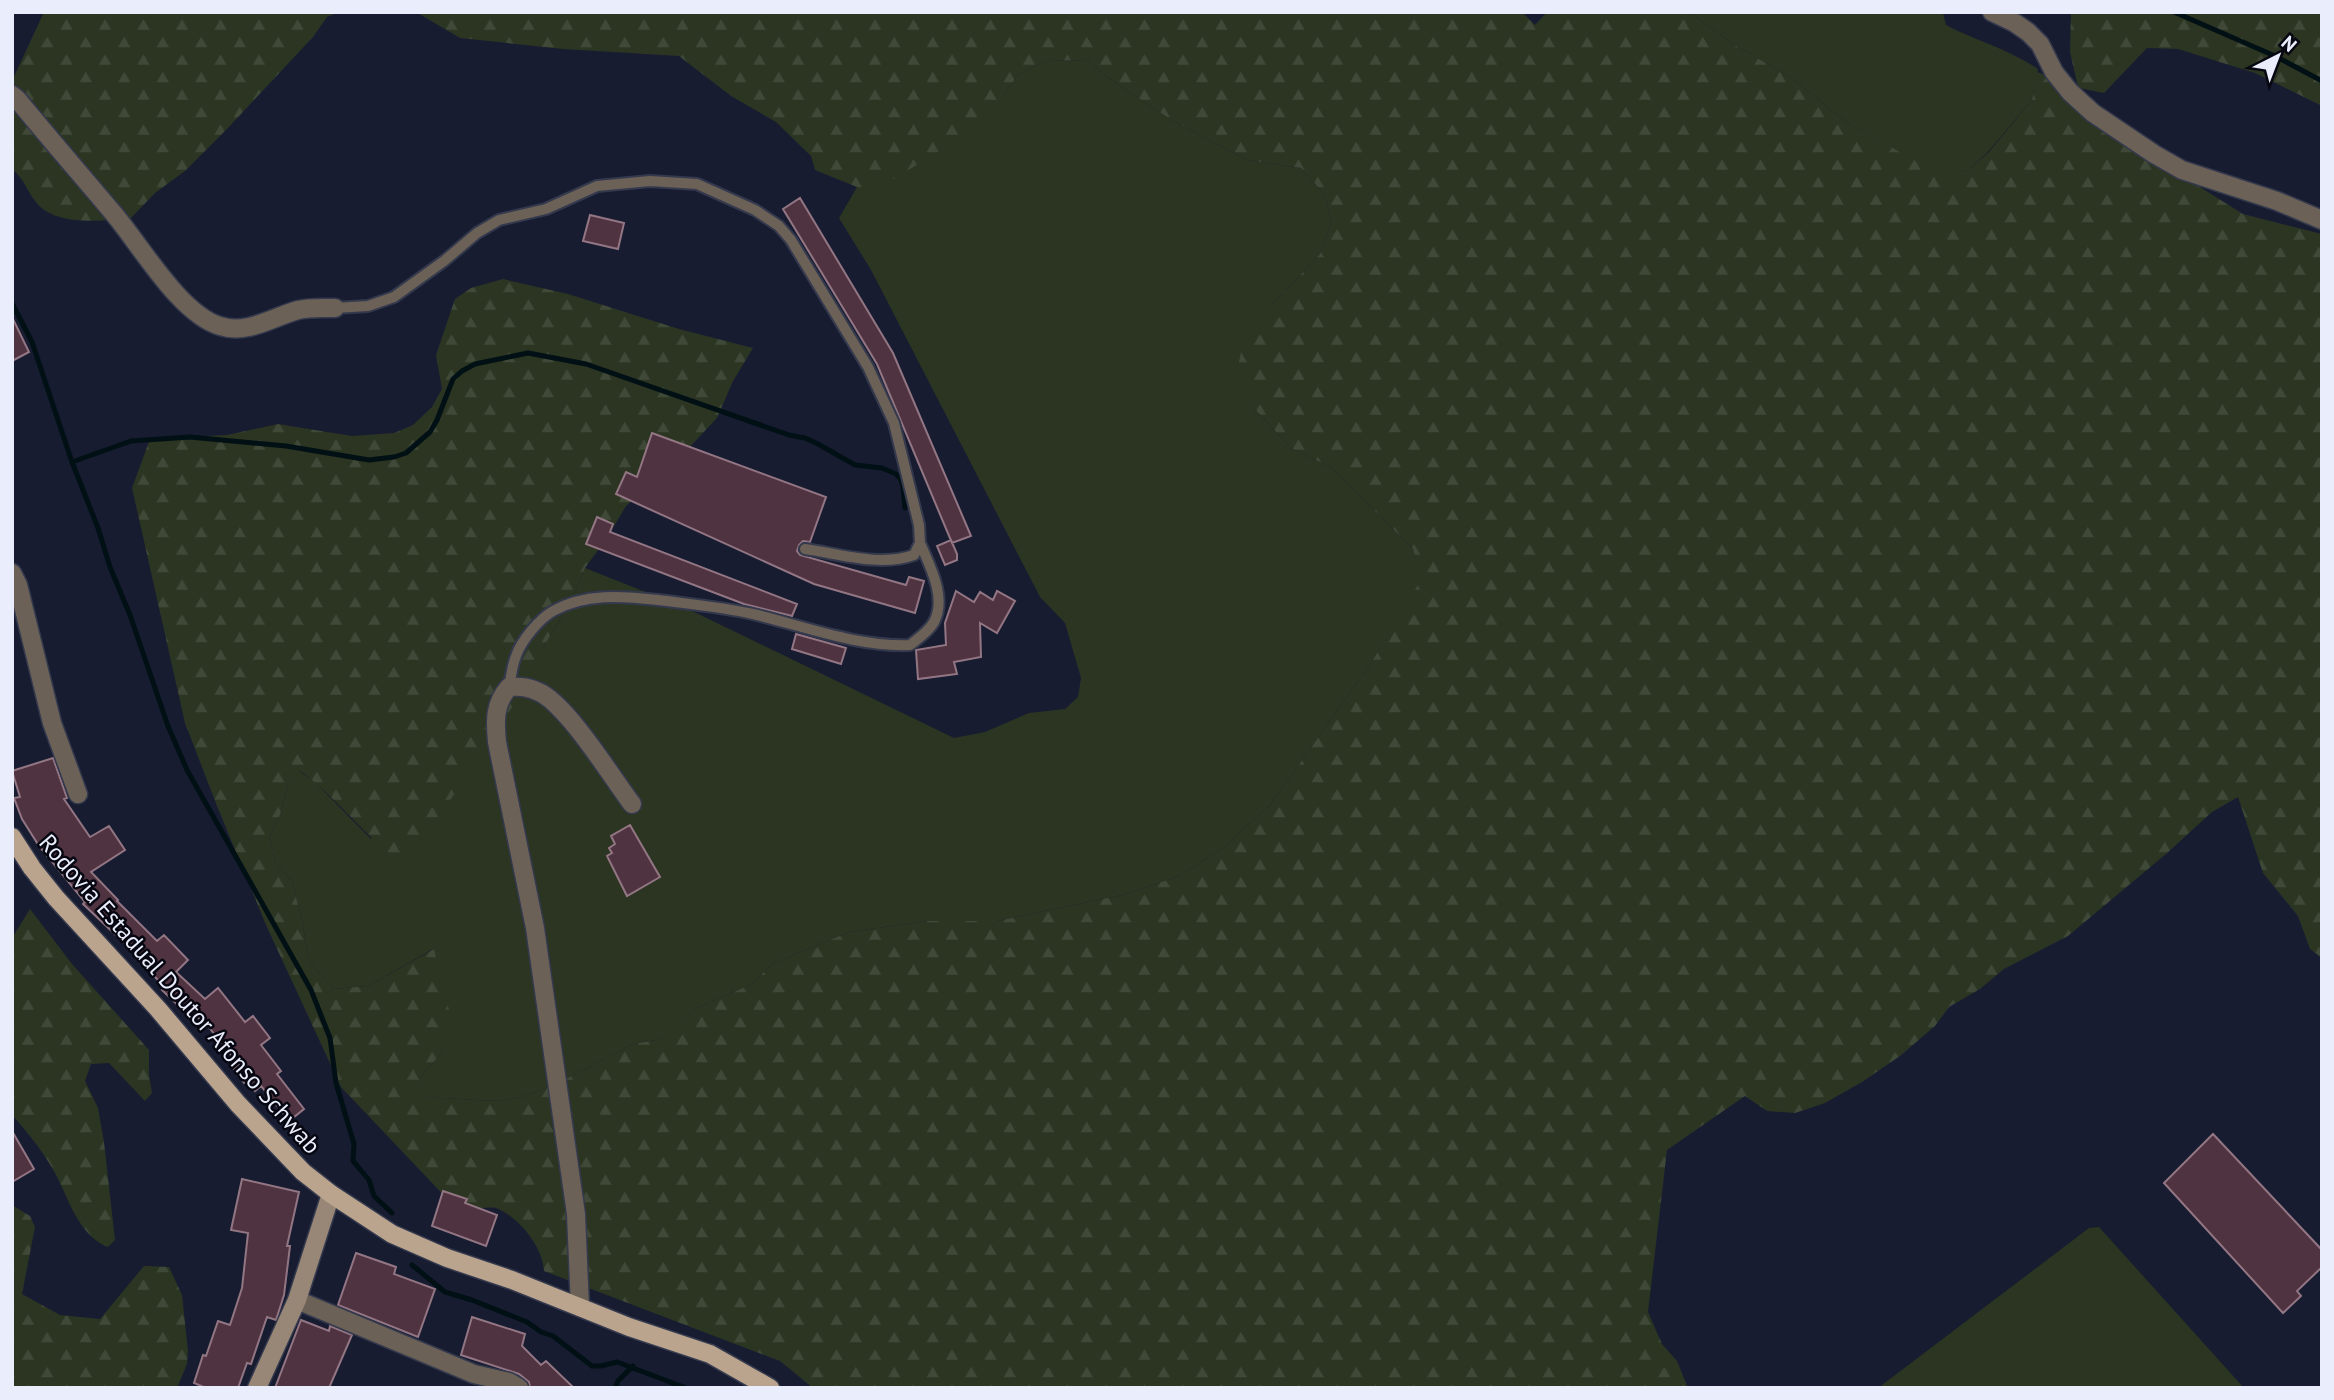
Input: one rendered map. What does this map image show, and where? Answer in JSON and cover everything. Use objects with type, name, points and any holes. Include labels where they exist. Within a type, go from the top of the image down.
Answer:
[{"type":"main road","name":"Rodovia Estadual Doutor Afonso Schwab","points":[[12,837],[56,898],[158,1009],[238,1104],[303,1171],[331,1194],[392,1234],[447,1258],[710,1354],[770,1388]]},
{"type":"street","points":[[1992,12],[2015,23],[2040,44],[2054,72],[2085,106],[2154,154],[2182,170],[2277,201],[2322,220]]},
{"type":"street","points":[[12,95],[115,215],[167,283],[204,318],[221,327],[241,328],[273,321],[299,310],[335,308]]},
{"type":"street","points":[[12,573],[18,585],[52,723],[78,793]]},
{"type":"street","points":[[580,1307],[576,1214],[535,928],[495,719],[499,698],[509,687],[523,686],[543,694],[566,715],[632,804]]},
{"type":"street","points":[[257,1388],[297,1300],[331,1194]]},
{"type":"street","points":[[297,1300],[471,1381],[509,1382],[519,1388]]},
{"type":"lane","points":[[335,308],[368,306],[394,296],[444,261],[477,233],[499,220],[546,209],[597,186],[650,181],[697,184],[755,210],[779,226],[791,240],[868,367],[894,423],[919,525],[920,543],[933,572],[938,609],[934,623],[910,645],[895,646],[865,641],[751,614],[692,604],[603,596],[579,600],[551,612],[533,629],[516,654],[509,687]]},
{"type":"lane","points":[[805,549],[887,561],[914,555],[920,543]]},
{"type":"green space","points":[[44,12],[340,12],[327,17],[313,37],[227,129],[185,171],[155,193],[131,218],[93,221],[66,219],[43,209],[12,169],[12,81]]},
{"type":"green space","points":[[416,12],[1522,12],[1535,25],[1547,12],[1689,12],[1738,47],[1789,76],[1845,121],[1942,176],[1968,170],[1988,153],[2032,100],[2037,72],[2078,87],[2070,52],[2071,12],[2322,12],[2322,106],[2255,73],[2178,49],[2147,48],[2104,93],[2079,88],[2089,105],[2187,179],[2243,214],[2322,234],[2322,958],[2310,949],[2298,916],[2263,873],[2238,797],[2212,812],[2068,936],[2004,969],[1980,989],[1949,1007],[1935,1026],[1900,1056],[1862,1082],[1825,1103],[1795,1113],[1767,1111],[1745,1096],[1667,1150],[1648,1312],[1662,1344],[1677,1361],[1688,1388],[813,1388],[780,1361],[544,1271],[534,1243],[513,1218],[496,1208],[472,1208],[452,1204],[341,1087],[266,925],[185,723],[132,488],[150,439],[227,435],[278,424],[352,436],[394,433],[413,425],[432,407],[442,389],[436,355],[455,299],[471,288],[503,279],[568,294],[679,329],[753,348],[733,381],[717,418],[687,450],[626,506],[585,568],[571,601],[543,648],[527,685],[417,850],[393,857],[300,771],[288,785],[280,815],[269,837],[276,863],[292,881],[309,962],[334,989],[368,986],[434,949],[452,1022],[443,1051],[421,1077],[416,1088],[424,1097],[497,1101],[522,1097],[554,1085],[633,1044],[656,1040],[676,1029],[697,1008],[752,984],[772,964],[849,932],[928,921],[997,921],[1122,895],[1179,876],[1222,849],[1271,804],[1371,663],[1422,578],[1413,549],[1332,468],[1291,448],[1252,406],[1237,372],[1241,352],[1272,305],[1320,254],[1331,222],[1325,195],[1301,168],[1247,160],[1170,119],[1107,77],[1088,60],[1045,61],[1018,75],[1003,96],[947,147],[878,188],[857,187],[815,170],[811,156],[776,122],[731,96],[679,56],[563,49],[460,38]]},
{"type":"green space","points":[[1689,12],[1943,12],[1946,25],[2016,56],[2038,69],[2032,100],[1987,153],[1968,170],[1942,177],[1845,121],[1789,76],[1738,47]]},
{"type":"green space","points":[[1088,60],[1107,77],[1170,119],[1247,160],[1301,168],[1325,195],[1331,222],[1320,254],[1272,305],[1252,406],[1291,448],[1332,468],[1413,549],[1423,578],[1371,663],[1271,804],[1222,849],[1179,876],[1122,895],[997,921],[928,921],[849,932],[772,964],[752,984],[697,1008],[676,1030],[656,1040],[633,1044],[554,1085],[522,1097],[497,1101],[424,1097],[415,1089],[421,1077],[443,1051],[433,949],[368,986],[334,989],[309,962],[292,881],[276,863],[269,837],[280,815],[288,785],[299,771],[315,782],[371,839],[543,648],[571,601],[585,568],[686,608],[954,738],[985,732],[1029,713],[1065,709],[1078,697],[1081,678],[1065,623],[1040,597],[871,270],[839,218],[857,187],[878,187],[1003,96],[1018,75],[1045,61]]},
{"type":"green space","points":[[30,909],[72,964],[149,1050],[152,1093],[145,1101],[109,1063],[91,1064],[85,1081],[98,1108],[104,1142],[115,1240],[108,1247],[89,1234],[82,1225],[45,1157],[12,1115],[12,938]]},
{"type":"green space","points":[[12,1205],[30,1216],[35,1227],[22,1294],[60,1315],[100,1319],[144,1266],[169,1267],[182,1295],[188,1351],[187,1364],[177,1388],[12,1388]]},
{"type":"green space","points":[[2099,1227],[2244,1388],[1878,1388],[2089,1228]]},
{"type":"building","points":[[800,198],[893,353],[971,536],[952,543],[877,364],[783,209]]},
{"type":"building","points":[[590,215],[624,223],[618,249],[583,241]]},
{"type":"building","points":[[12,317],[29,352],[12,361]]},
{"type":"building","points":[[652,433],[826,497],[810,542],[803,541],[799,545],[797,551],[800,555],[906,585],[909,577],[924,581],[915,613],[814,584],[616,494],[626,472],[637,477]]},
{"type":"building","points":[[597,517],[613,524],[610,532],[797,604],[792,616],[744,604],[586,544]]},
{"type":"building","points":[[951,540],[957,560],[945,565],[937,546]]},
{"type":"building","points":[[956,591],[974,602],[980,592],[993,600],[997,591],[1015,601],[997,633],[980,623],[981,657],[954,662],[957,674],[918,679],[916,650],[946,645],[945,623]]},
{"type":"building","points":[[796,634],[846,648],[841,664],[792,649]]},
{"type":"building","points":[[53,758],[67,798],[64,799],[90,837],[109,826],[125,850],[91,872],[157,941],[164,935],[188,960],[176,972],[205,999],[218,988],[245,1022],[253,1016],[270,1038],[261,1045],[281,1071],[277,1074],[304,1109],[289,1121],[261,1086],[255,1091],[247,1081],[244,1083],[234,1069],[239,1065],[203,1020],[201,1021],[189,1006],[184,1011],[162,990],[165,987],[138,960],[140,958],[83,904],[85,902],[39,846],[22,819],[14,798],[20,797],[12,771]]},
{"type":"building","points":[[630,825],[660,877],[627,896],[607,856],[612,853],[609,848],[615,844],[611,836]]},
{"type":"building","points":[[12,1131],[34,1169],[12,1182]]},
{"type":"building","points":[[2213,1134],[2322,1250],[2322,1267],[2297,1291],[2301,1296],[2283,1313],[2164,1183]]},
{"type":"building","points":[[242,1179],[299,1192],[287,1246],[290,1246],[284,1295],[276,1320],[267,1317],[251,1364],[247,1363],[238,1388],[206,1388],[194,1383],[203,1355],[206,1356],[218,1321],[230,1325],[242,1288],[248,1233],[231,1230]]},
{"type":"building","points":[[443,1191],[467,1199],[465,1203],[497,1215],[486,1246],[432,1226]]},
{"type":"building","points":[[356,1253],[396,1267],[394,1274],[435,1289],[418,1337],[338,1305]]},
{"type":"building","points":[[472,1317],[525,1334],[522,1346],[541,1365],[546,1361],[574,1388],[530,1388],[529,1382],[519,1374],[461,1355]]},
{"type":"building","points":[[301,1320],[329,1331],[330,1326],[352,1335],[329,1388],[275,1388]]},
{"type":"waterway","points":[[2174,12],[2275,56],[2322,81]]},
{"type":"waterway","points":[[12,303],[32,342],[72,462],[130,615],[168,726],[187,770],[311,990],[330,1038],[336,1083],[354,1144],[353,1161],[369,1180],[374,1196],[392,1213]]},
{"type":"waterway","points":[[72,462],[131,441],[190,437],[286,446],[369,460],[394,457],[406,453],[430,432],[453,379],[462,371],[475,364],[528,353],[586,364],[789,435],[805,438],[855,465],[882,468],[896,474],[901,480],[905,508]]},
{"type":"waterway","points":[[412,1265],[445,1292],[527,1322],[541,1332],[553,1336],[592,1366],[617,1362],[686,1388]]},
{"type":"waterway","points":[[615,1388],[618,1381],[633,1366]]}]
